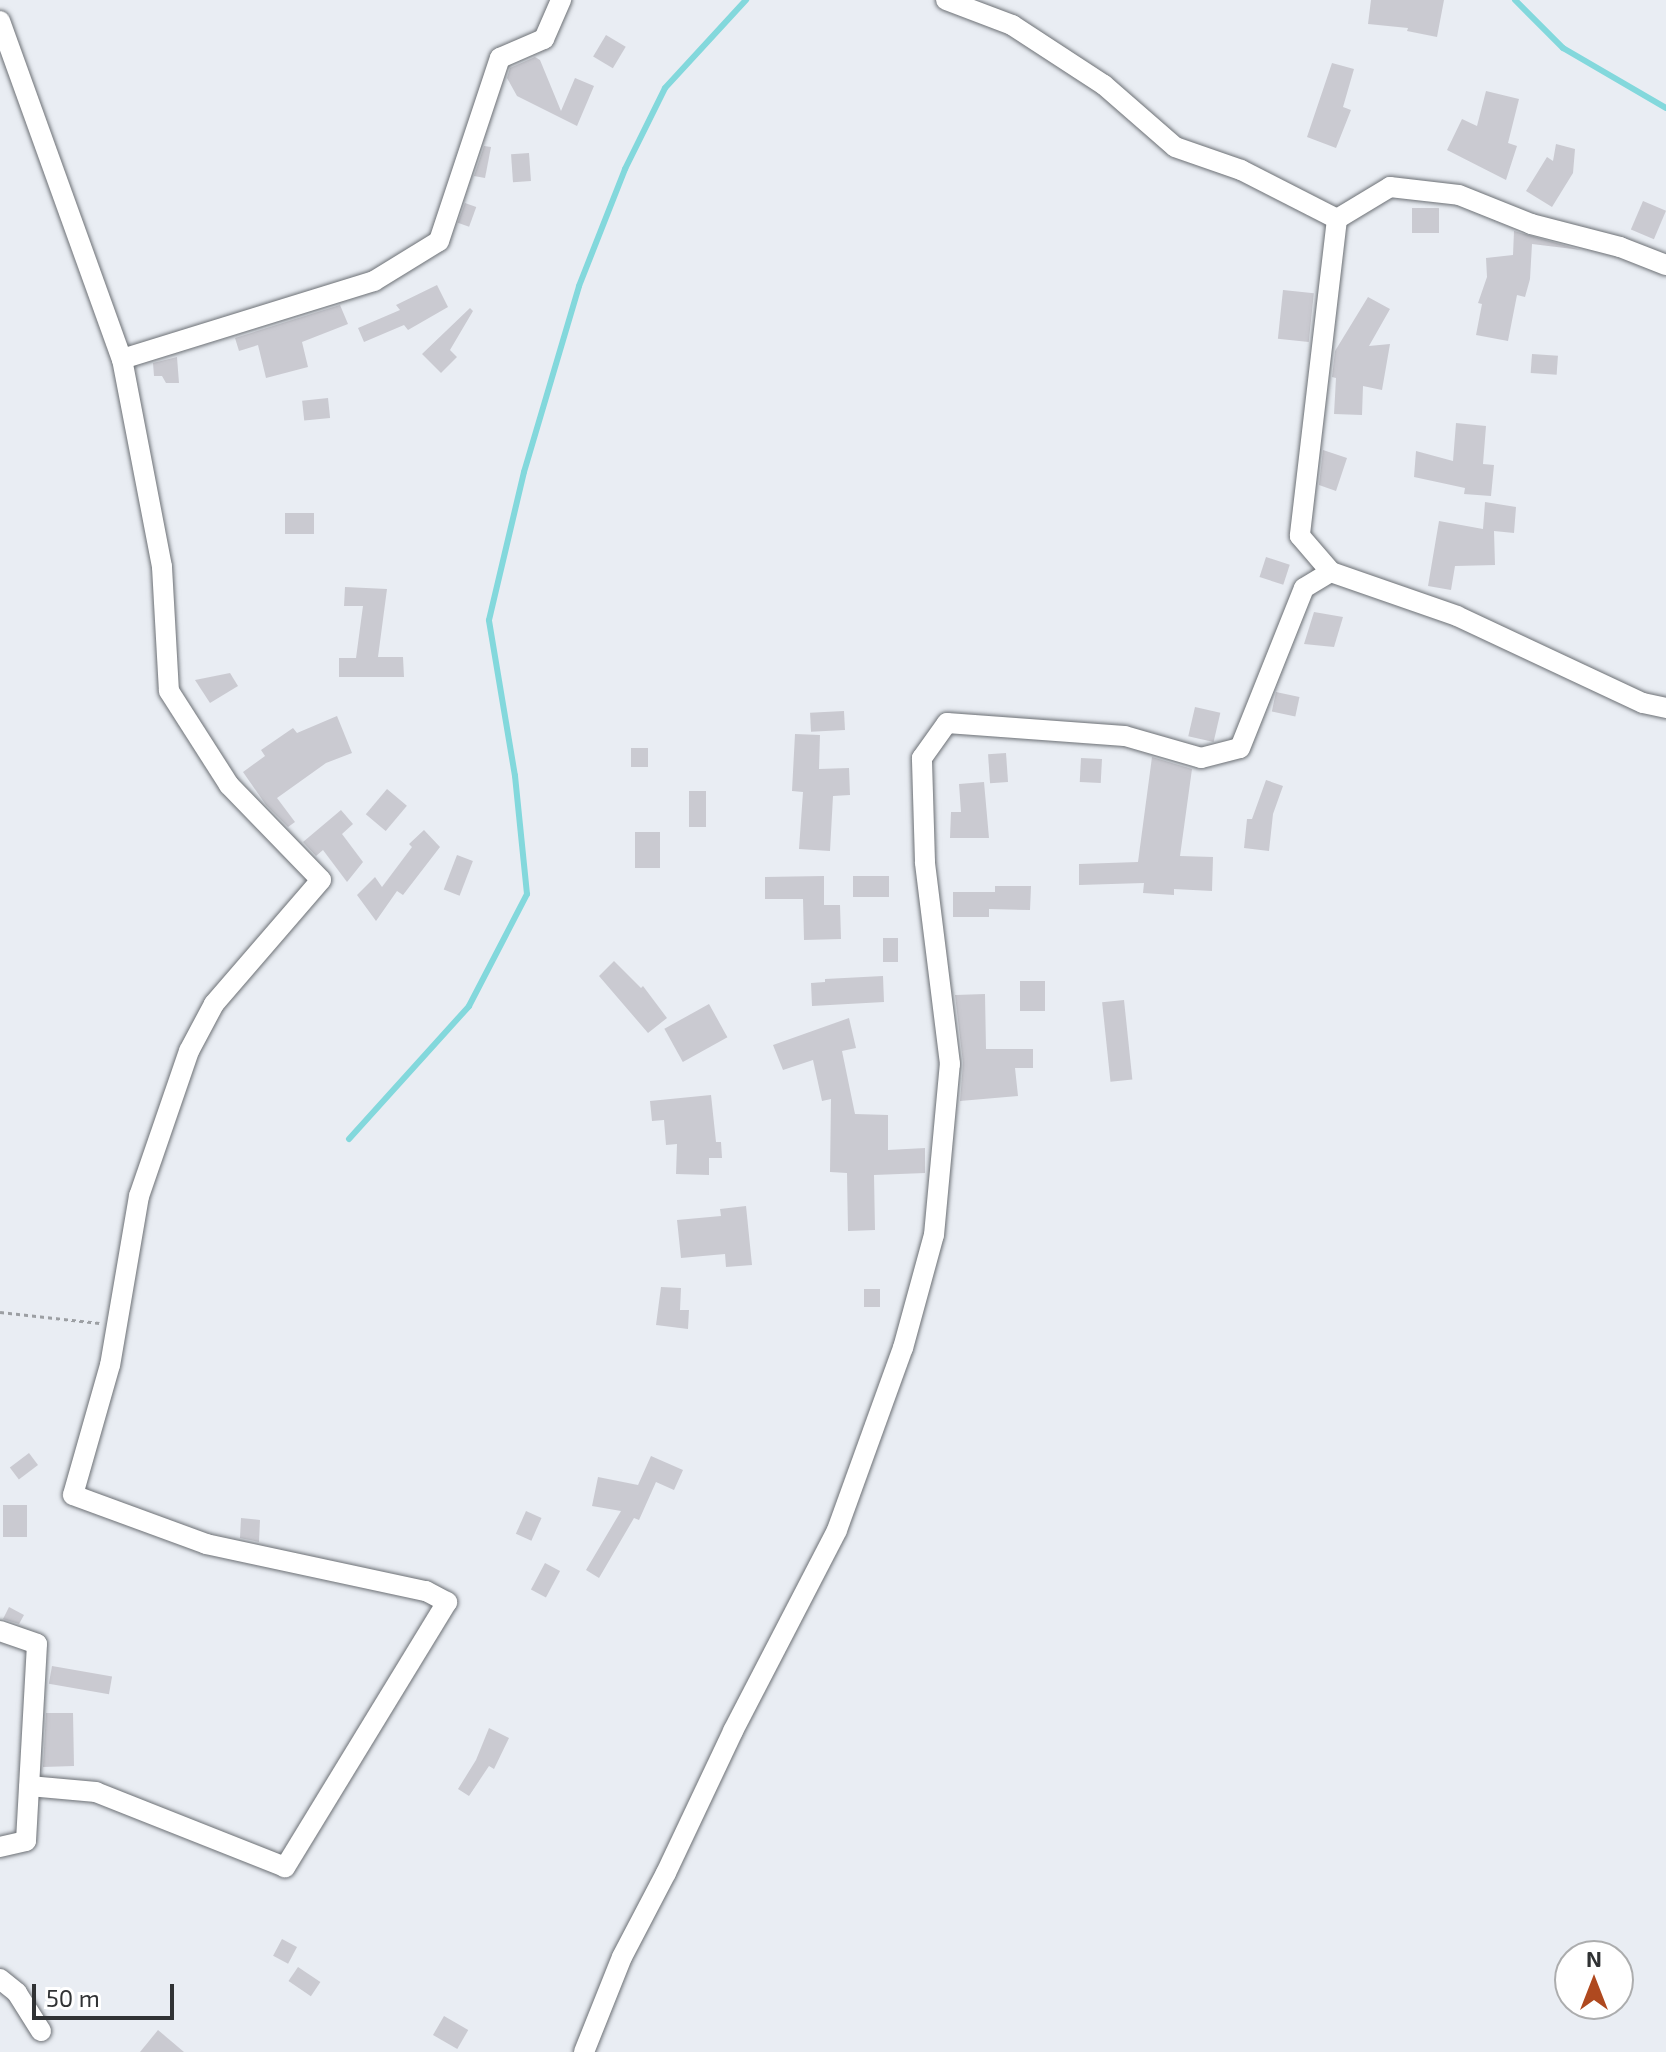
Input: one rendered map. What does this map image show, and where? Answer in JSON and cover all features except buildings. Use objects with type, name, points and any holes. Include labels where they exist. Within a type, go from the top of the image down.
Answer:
[{"type":"street","points":[[122,359],[374,281],[439,241],[500,58],[544,39],[561,0]]},
{"type":"street","points":[[946,0],[1012,25],[1104,85],[1175,147],[1241,170],[1337,219]]},
{"type":"street","points":[[0,21],[122,359],[162,567],[169,691],[229,785],[321,880],[214,1004],[189,1051],[139,1196],[110,1365],[73,1495],[206,1544],[426,1591],[447,1602],[285,1867],[96,1792],[29,1786]]},
{"type":"street","points":[[1337,219],[1390,187],[1459,195],[1531,224],[1620,247],[1666,265]]},
{"type":"street","points":[[1337,219],[1300,536],[1331,572],[1457,616],[1643,703],[1666,708]]},
{"type":"street","points":[[584,2052],[622,1957],[733,1731],[837,1530],[903,1348],[934,1235],[950,1064],[925,862],[922,758],[947,723],[1125,736],[1201,758],[1240,748],[1304,588],[1331,572]]},
{"type":"street","points":[[0,1631],[37,1644],[26,1841],[0,1847]]},
{"type":"street","points":[[0,1979],[17,1993],[41,2031]]},
{"type":"path","points":[[0,1312],[28,1318],[75,1318],[116,1327]]},
{"type":"waterway","points":[[349,1139],[469,1006],[527,894],[515,776],[489,620],[524,472],[579,286],[625,169],[665,88],[746,0]]},
{"type":"waterway","points":[[1515,0],[1563,48],[1666,108]]}]
